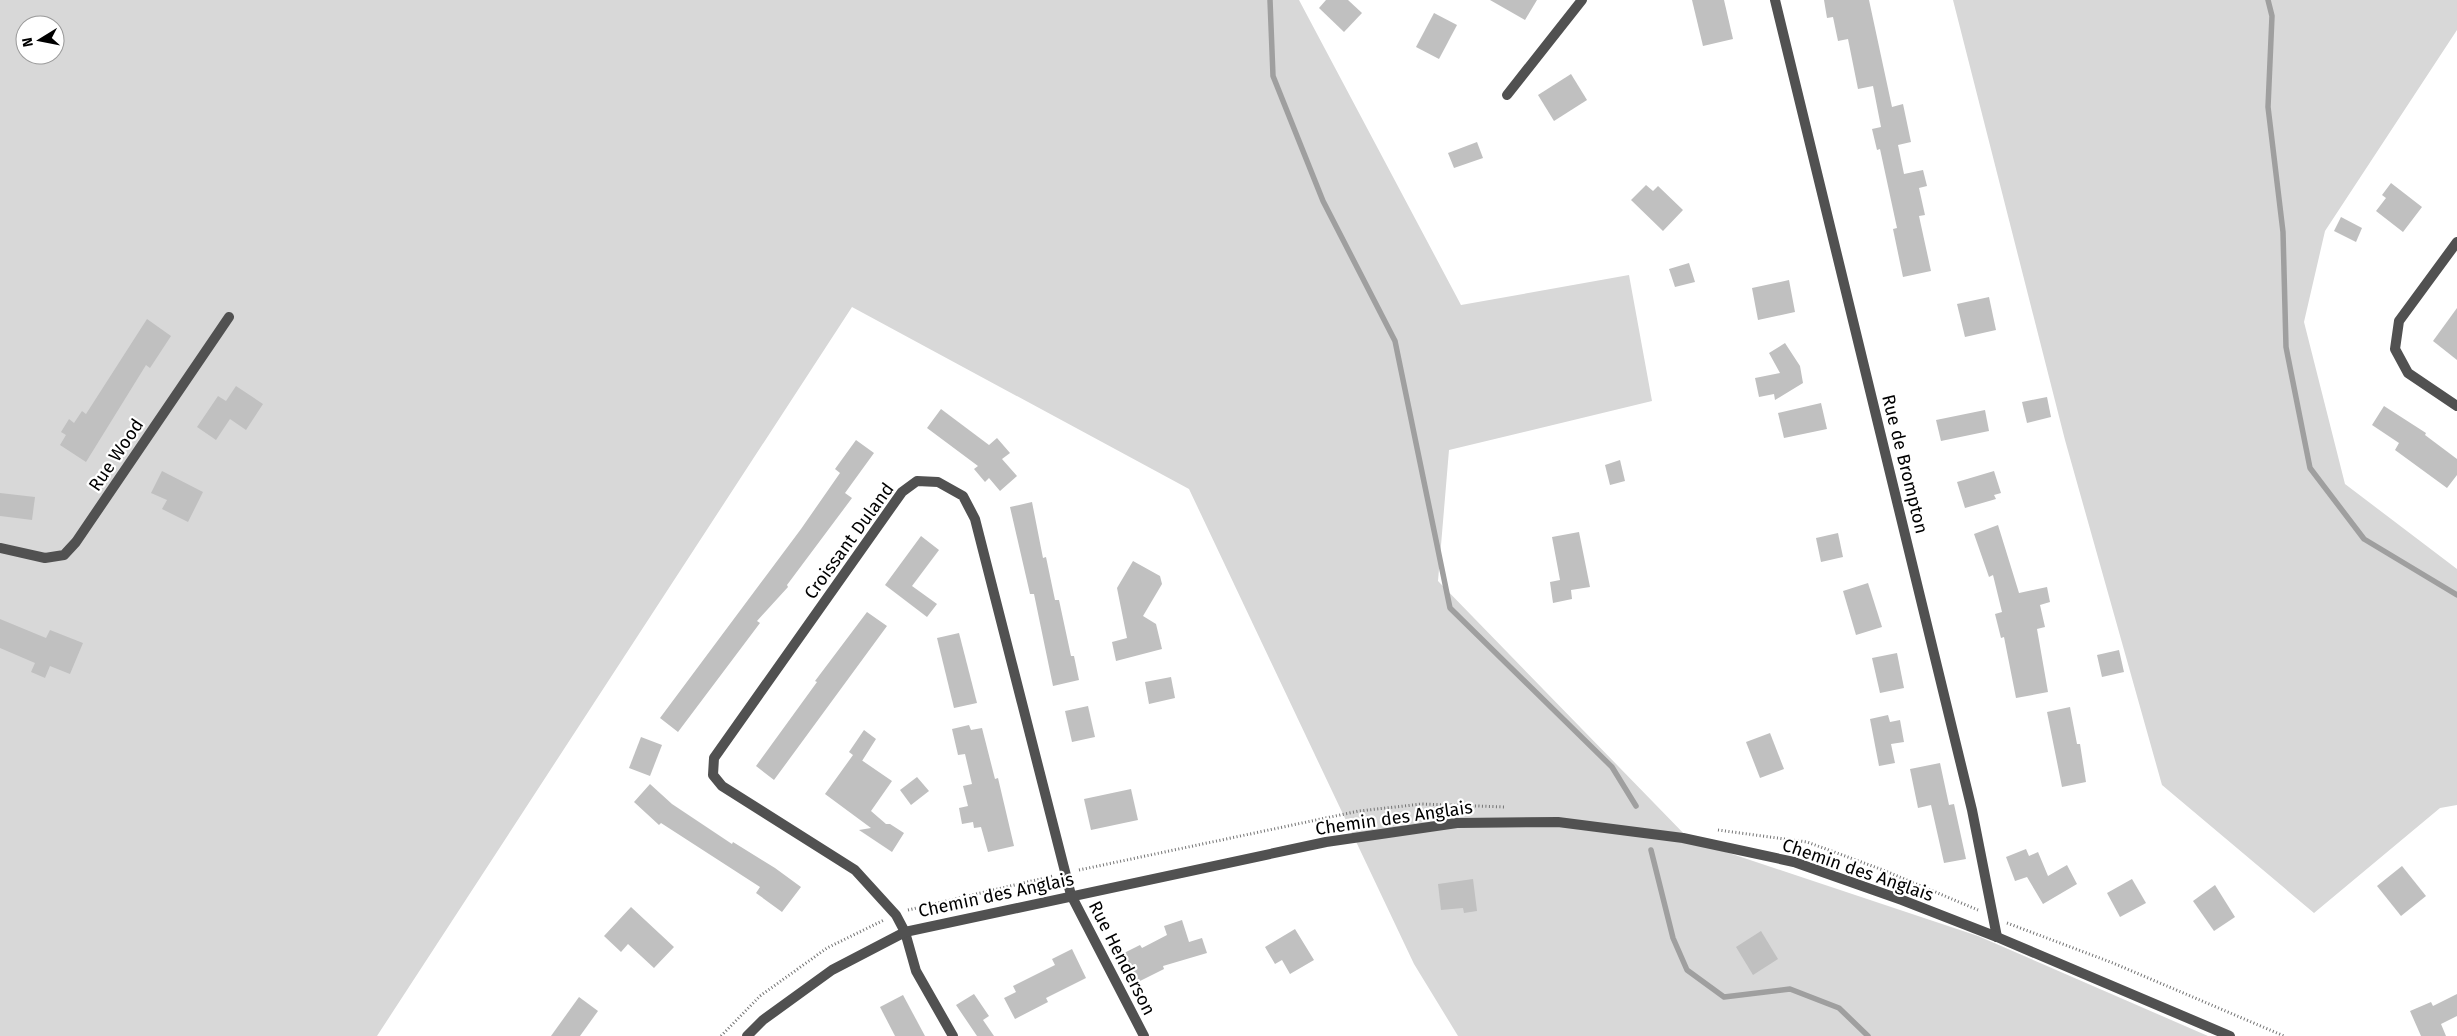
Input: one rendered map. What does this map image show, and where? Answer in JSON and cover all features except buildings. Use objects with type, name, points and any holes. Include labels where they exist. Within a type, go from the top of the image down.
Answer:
[{"type":"street","name":"Rue de Brompton","points":[[1775,0],[1972,810],[1997,937]]},
{"type":"street","points":[[1507,95],[1580,1]]},
{"type":"street","points":[[2457,242],[2399,322],[2395,349],[2408,373],[2457,406]]},
{"type":"street","name":"Rue Wood","points":[[0,548],[44,558],[64,555],[76,542],[229,317]]},
{"type":"street","name":"Croissant Duland","points":[[953,1036],[916,971],[905,932],[896,915],[855,870],[722,786],[713,775],[714,758],[902,492],[917,481],[938,482],[964,496],[975,519],[1071,895]]},
{"type":"street","name":"Chemin des Anglais","points":[[748,1036],[763,1020],[832,970],[905,932],[1326,842],[1457,823],[1558,822],[1683,838],[1794,862],[1902,900],[1997,937],[2230,1036]]},
{"type":"street","name":"Rue Henderson","points":[[1071,895],[1144,1036]]},
{"type":"path","name":"Chemin des Anglais","points":[[1883,870],[1961,902]]},
{"type":"path","name":"Chemin des Anglais","points":[[908,910],[1054,876]]},
{"type":"path","points":[[2007,923],[2122,967],[2284,1036]]},
{"type":"path","points":[[721,1036],[760,996],[827,948],[873,925]]},
{"type":"shaded area","points":[[0,0],[1299,0],[1461,305],[1629,275],[1652,401],[1449,450],[1438,581],[1690,840],[1978,936],[2208,1036],[1458,1036],[1414,964],[1189,489],[852,307],[377,1036],[0,1036]]},
{"type":"shaded area","points":[[1953,0],[2457,0],[2457,30],[2325,231],[2304,322],[2345,484],[2457,569],[2457,805],[2440,808],[2314,913],[2162,785],[2065,440]]},
{"type":"waterway","points":[[1270,0],[1273,76],[1323,201],[1395,341],[1450,608],[1612,767],[1636,806]]},
{"type":"waterway","points":[[2268,0],[2272,16],[2268,107],[2283,232],[2286,347],[2310,468],[2364,539],[2457,595]]},
{"type":"waterway","points":[[1651,850],[1673,938],[1687,970],[1724,997],[1790,989],[1839,1008],[1868,1036]]}]
